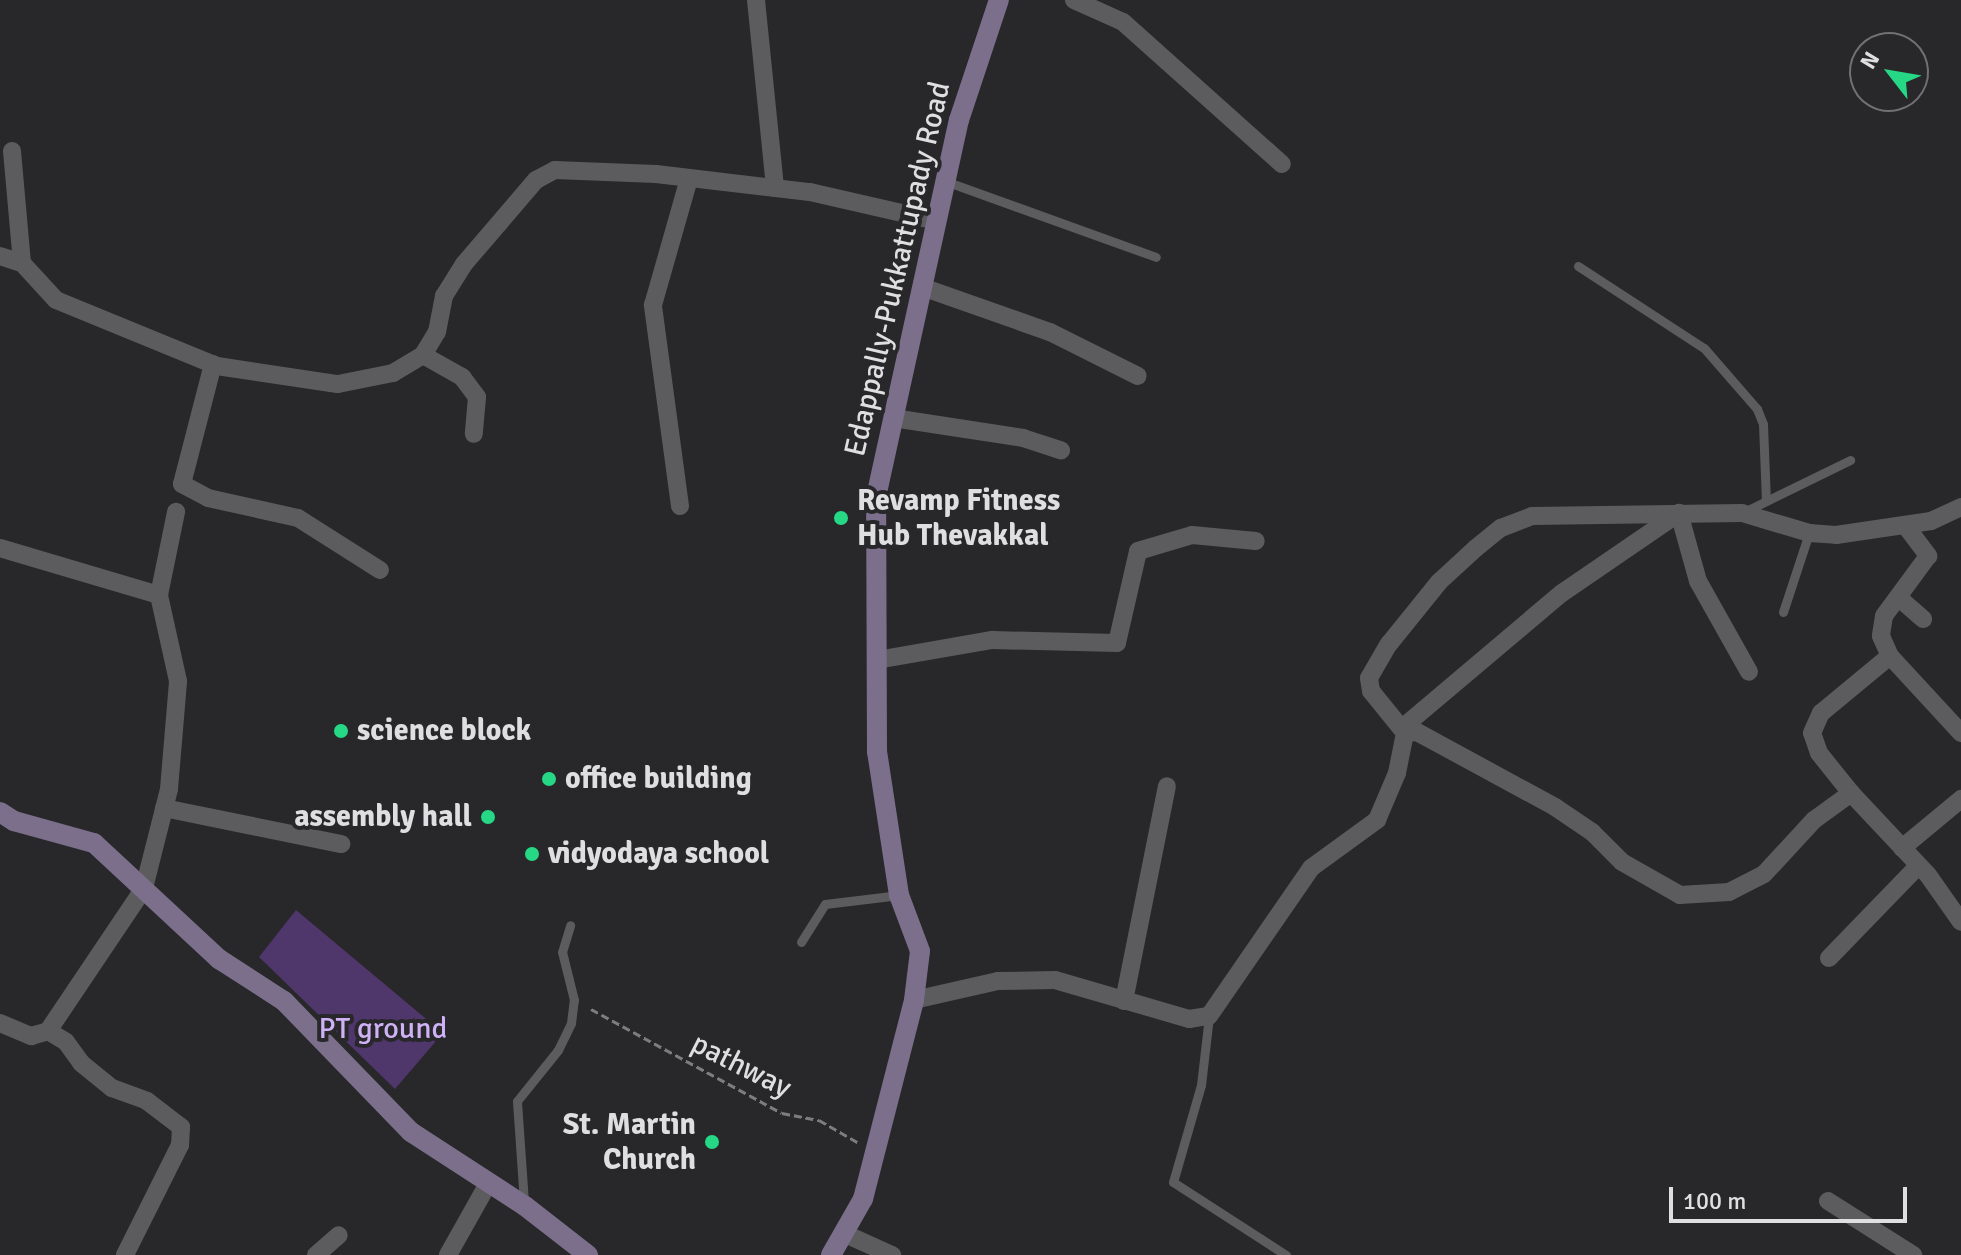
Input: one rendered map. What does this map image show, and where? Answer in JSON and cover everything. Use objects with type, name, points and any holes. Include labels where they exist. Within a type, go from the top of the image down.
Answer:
[{"type":"main road","name":"Edappally-Pukkattupady Road","points":[[831,1255],[863,1199],[914,1000],[920,951],[899,895],[877,752],[876,497],[959,120],[999,0]]},
{"type":"main road","points":[[0,812],[14,821],[94,843],[219,959],[284,1001],[411,1132],[525,1206],[588,1255]]},
{"type":"street","points":[[756,0],[775,188]]},
{"type":"street","points":[[1074,0],[1123,22],[1282,164]]},
{"type":"street","points":[[12,151],[22,263]]},
{"type":"street","points":[[0,256],[22,263],[56,300],[213,364],[258,376],[338,384],[393,373],[423,355],[437,332],[444,296],[464,264],[536,180],[555,170],[775,188],[937,221]]},
{"type":"street","points":[[680,506],[653,305],[689,179]]},
{"type":"street","points":[[922,287],[1050,332],[1138,376]]},
{"type":"street","points":[[423,355],[462,377],[477,397],[474,434]]},
{"type":"street","points":[[213,364],[182,484],[208,498],[298,518],[380,570]]},
{"type":"street","points":[[893,418],[1023,438],[1061,450]]},
{"type":"street","points":[[1851,793],[1814,820],[1764,874],[1729,892],[1680,895],[1622,862],[1592,832],[1555,807],[1427,735],[1403,730],[1371,691],[1369,678],[1408,618],[1476,548],[1501,528],[1532,516],[1742,513],[1809,533],[1931,521],[1961,507]]},
{"type":"street","points":[[0,1023],[31,1036],[48,1031],[144,888],[164,808],[178,681],[159,595],[176,512]]},
{"type":"street","points":[[1679,513],[1698,581],[1749,672]]},
{"type":"street","points":[[914,1000],[1026,978],[1055,980],[1189,1019],[1209,1016],[1311,868],[1377,820],[1397,773],[1403,730],[1562,593],[1679,513]]},
{"type":"street","points":[[1905,525],[1928,556],[1882,626],[1890,656],[1961,733]]},
{"type":"street","points":[[877,660],[992,640],[1117,643],[1138,551],[1192,535],[1256,541]]},
{"type":"street","points":[[0,548],[159,595]]},
{"type":"street","points":[[1899,598],[1923,619]]},
{"type":"street","points":[[1890,656],[1821,713],[1812,733],[1819,753],[1918,866],[1961,922]]},
{"type":"street","points":[[1124,1001],[1167,786]]},
{"type":"street","points":[[1902,848],[1961,799]]},
{"type":"street","points":[[164,808],[341,844]]},
{"type":"street","points":[[1829,958],[1918,866]]},
{"type":"street","points":[[48,1031],[66,1042],[81,1063],[112,1088],[147,1101],[181,1127],[180,1145],[125,1255]]},
{"type":"street","points":[[448,1255],[489,1182]]},
{"type":"street","points":[[1828,1201],[1913,1255]]},
{"type":"street","points":[[843,1233],[892,1255]]},
{"type":"street","points":[[316,1255],[339,1235]]},
{"type":"lane","points":[[945,181],[1156,257]]},
{"type":"lane","points":[[1578,266],[1704,348],[1757,409],[1763,424],[1766,501]]},
{"type":"lane","points":[[1742,513],[1850,460]]},
{"type":"lane","points":[[1783,612],[1809,533]]},
{"type":"lane","points":[[801,942],[825,904],[899,895]]},
{"type":"lane","points":[[525,1206],[517,1101],[558,1050],[571,1023],[574,1000],[562,952],[570,925]]},
{"type":"lane","points":[[1209,1016],[1201,1085],[1173,1182],[1286,1255]]},
{"type":"path","name":"pathway","points":[[591,1009],[782,1113],[819,1120],[877,1151]]},
{"type":"green space","name":"PT ground","points":[[296,910],[443,1033],[395,1089],[259,957]]},
{"type":"place","name":"Revamp Fitness Hub Thevakkal","points":[[841,518]]},
{"type":"place","name":"science block","points":[[341,731]]},
{"type":"place","name":"office building","points":[[549,779]]},
{"type":"place","name":"assembly hall","points":[[488,817]]},
{"type":"place","name":"vidyodaya school","points":[[532,854]]},
{"type":"place","name":"St. Martin Church","points":[[712,1142]]}]
